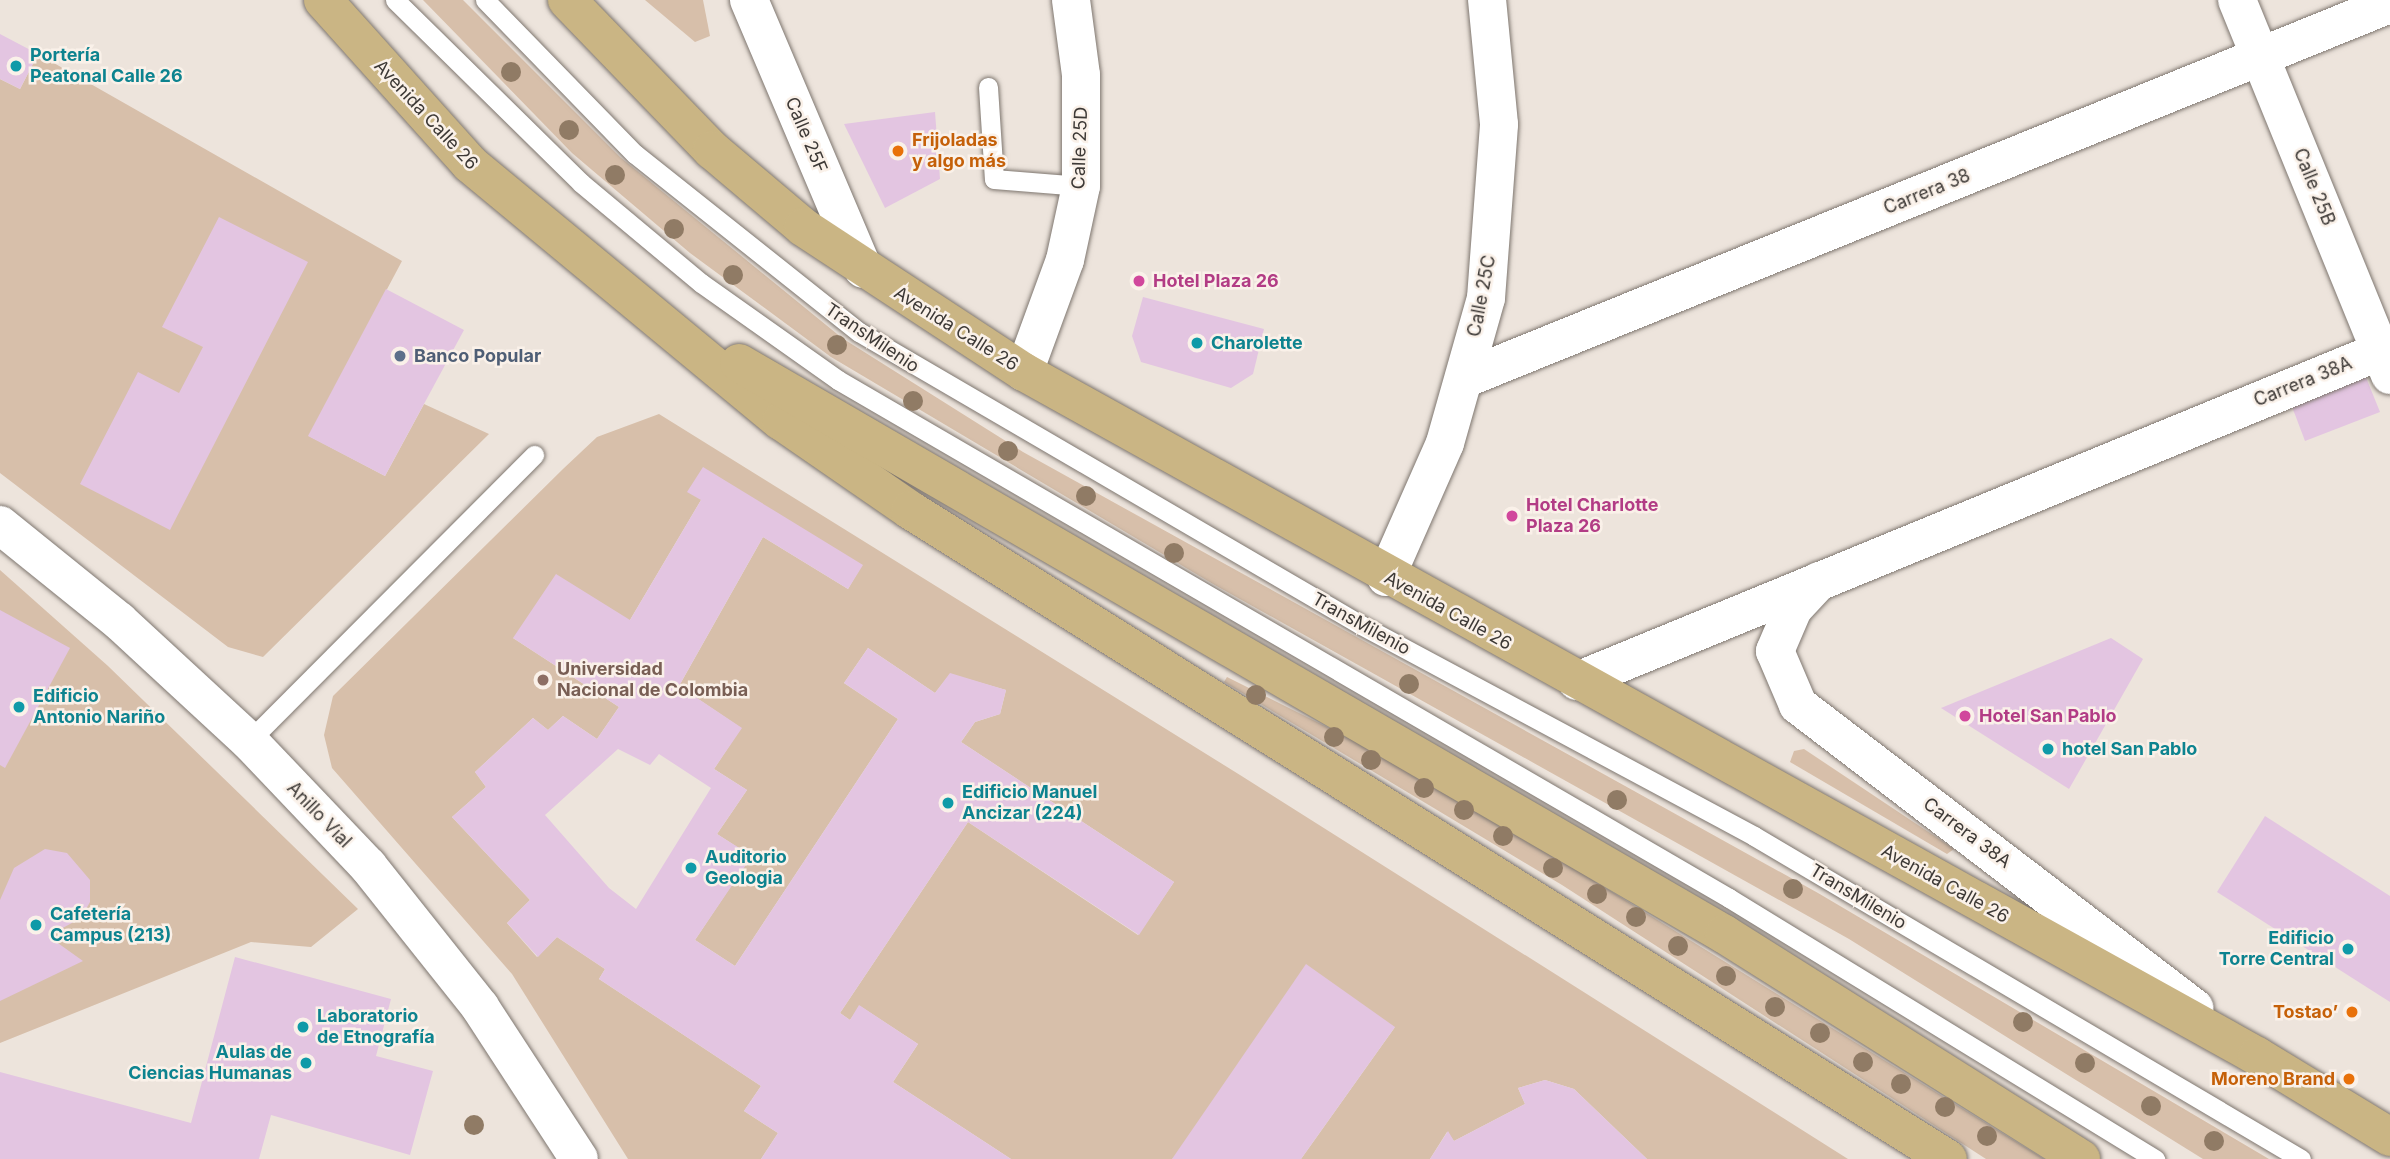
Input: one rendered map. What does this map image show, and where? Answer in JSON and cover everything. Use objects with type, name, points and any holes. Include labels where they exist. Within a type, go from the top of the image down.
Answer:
[{"type":"main road","name":"Avenida Calle 26","points":[[323,0],[471,164],[634,303],[781,421],[911,510],[1948,1159]]},
{"type":"main road","name":"Avenida Calle 26","points":[[567,0],[712,150],[863,269],[1024,372],[1386,577],[2257,1056],[2390,1137]]},
{"type":"main road","name":"Avenida Calle 26","points":[[634,303],[1712,926],[2081,1159]]},
{"type":"street","name":"Calle 25F","points":[[749,0],[863,269]]},
{"type":"street","name":"Calle 25D","points":[[1024,372],[1065,260],[1081,186],[1081,75],[1070,0]]},
{"type":"street","name":"Calle 25C","points":[[1386,577],[1445,443],[1486,298],[1496,210],[1499,124],[1487,0]]},
{"type":"street","name":"Calle 25B","points":[[2237,0],[2387,358]]},
{"type":"street","name":"Carrera 38","points":[[1464,379],[2390,4]]},
{"type":"street","name":"Carrera 38A","points":[[1577,681],[1826,574],[2387,358]]},
{"type":"street","name":"Anillo Vial","points":[[0,525],[119,621],[249,741],[368,866],[480,1007],[579,1159]]},
{"type":"street","name":"Carrera 38A","points":[[1826,574],[1793,609],[1775,651],[1798,705],[2257,1056]]},
{"type":"lane","points":[[396,0],[581,183],[701,283],[838,380],[1729,898],[2155,1159]]},
{"type":"lane","name":"TransMilenio","points":[[485,0],[635,154],[859,332],[987,413],[1361,625],[1754,836],[2301,1159]]},
{"type":"lane","points":[[988,87],[994,179],[1081,186]]},
{"type":"lane","points":[[249,741],[534,455]]},
{"type":"shaded area","points":[[423,0],[463,0],[620,157],[842,338],[1023,452],[1818,893],[2269,1159],[2203,1159],[1849,939],[1213,584],[831,357],[690,253],[572,153]]},
{"type":"shaded area","points":[[645,0],[703,0],[710,36],[695,42]]},
{"type":"shaded area","points":[[38,54],[402,261],[309,436],[385,476],[424,404],[489,434],[263,657],[228,647],[0,473],[0,79],[20,89]]},
{"type":"shaded area","points":[[659,414],[1240,775],[1848,1159],[1647,1159],[1574,1089],[1545,1080],[1518,1088],[1525,1104],[1454,1141],[1447,1132],[1430,1159],[1301,1159],[1395,1027],[1172,1159],[1011,1159],[893,1082],[918,1044],[860,1006],[850,1020],[840,1013],[968,822],[1138,935],[1174,882],[961,742],[975,722],[1000,714],[1006,690],[950,674],[935,693],[868,648],[844,683],[898,719],[735,966],[695,940],[751,856],[717,834],[747,790],[714,769],[741,728],[679,686],[763,537],[848,589],[862,565],[701,500],[630,620],[513,638],[619,707],[597,739],[563,716],[548,730],[533,718],[475,772],[486,787],[452,817],[530,900],[507,923],[537,957],[557,937],[605,969],[599,979],[761,1086],[744,1111],[778,1133],[761,1159],[628,1159],[512,974],[332,768],[324,735],[333,696],[563,469],[597,437]]},
{"type":"shaded area","points":[[0,570],[108,666],[358,909],[311,947],[251,942],[0,1043]]},
{"type":"shaded area","points":[[1227,677],[1423,775],[2044,1159],[1986,1159],[1562,885],[1224,682]]},
{"type":"shaded area","points":[[1804,749],[1954,849],[1947,854],[1790,762],[1794,751]]},
{"type":"building","name":"Portería Peatonal Calle 26","points":[[0,34],[38,54],[20,89],[0,79]]},
{"type":"building","name":"Frijoladas y algo más","points":[[935,112],[940,179],[885,208],[844,124]]},
{"type":"building","points":[[219,217],[308,262],[170,530],[80,484],[138,372],[179,393],[203,347],[162,327]]},
{"type":"building","name":"Banco Popular","points":[[386,289],[464,330],[385,476],[308,436]]},
{"type":"building","name":"Charolette","points":[[1143,297],[1264,329],[1253,374],[1231,388],[1141,362],[1132,336]]},
{"type":"building","points":[[2365,375],[2380,412],[2305,441],[2291,404]]},
{"type":"building","name":"Edificio Manuel Ancizar (224)","points":[[703,467],[863,565],[848,589],[763,537],[679,686],[742,728],[714,769],[747,790],[717,834],[752,856],[695,940],[735,966],[898,719],[844,683],[868,648],[935,693],[950,673],[1006,690],[1000,714],[975,722],[961,742],[1174,882],[1139,935],[968,822],[840,1013],[850,1020],[859,1005],[918,1044],[893,1082],[1011,1159],[761,1159],[778,1133],[744,1111],[761,1086],[599,979],[605,969],[557,937],[538,957],[507,923],[530,900],[452,817],[486,787],[475,772],[533,718],[548,730],[563,716],[597,739],[619,707],[513,638],[556,574],[630,620],[701,500],[687,492]],"holes":[[[618,749],[650,765],[659,754],[711,788],[636,909],[609,888],[545,815]]]},
{"type":"building","name":"Edificio Antonio Nariño","points":[[0,610],[70,648],[5,768],[0,765]]},
{"type":"building","name":"hotel San Pablo","points":[[2111,638],[2143,659],[2069,789],[1941,708]]},
{"type":"building","name":"Edificio Torre Central","points":[[2265,816],[2390,896],[2390,1002],[2217,892]]},
{"type":"building","name":"Cafetería Campus (213)","points":[[45,849],[67,853],[90,880],[90,902],[81,918],[48,936],[83,961],[0,1001],[0,900],[14,868]]},
{"type":"building","name":"Aulas de Ciencias Humanas","points":[[235,957],[391,999],[376,1056],[433,1071],[410,1155],[271,1115],[259,1159],[0,1159],[0,1072],[191,1123]]},
{"type":"building","points":[[1306,964],[1395,1027],[1301,1159],[1172,1159]]},
{"type":"building","points":[[1545,1080],[1574,1089],[1647,1159],[1430,1159],[1448,1131],[1454,1141],[1525,1104],[1518,1088]]},
{"type":"place","name":"Portería Peatonal Calle 26","points":[[16,66]]},
{"type":"place","name":"Frijoladas y algo más","points":[[898,151]]},
{"type":"place","name":"Hotel Plaza 26","points":[[1139,281]]},
{"type":"place","name":"Charolette","points":[[1197,343]]},
{"type":"place","name":"Banco Popular","points":[[400,356]]},
{"type":"place","name":"Hotel Charlotte Plaza 26","points":[[1512,516]]},
{"type":"place","name":"Universidad Nacional de Colombia","points":[[543,680]]},
{"type":"place","name":"Edificio Antonio Nariño","points":[[19,707]]},
{"type":"place","name":"Hotel San Pablo","points":[[1965,716]]},
{"type":"place","name":"hotel San Pablo","points":[[2048,749]]},
{"type":"place","name":"Edificio Manuel Ancizar (224)","points":[[948,803]]},
{"type":"place","name":"Auditorio Geologia","points":[[691,868]]},
{"type":"place","name":"Cafetería Campus (213)","points":[[36,925]]},
{"type":"place","name":"Edificio Torre Central","points":[[2348,949]]},
{"type":"place","name":"Tostao’","points":[[2352,1012]]},
{"type":"place","name":"Laboratorio de Etnografía","points":[[303,1027]]},
{"type":"place","name":"Aulas de Ciencias Humanas","points":[[306,1063]]},
{"type":"place","name":"Moreno Brand","points":[[2349,1079]]}]
